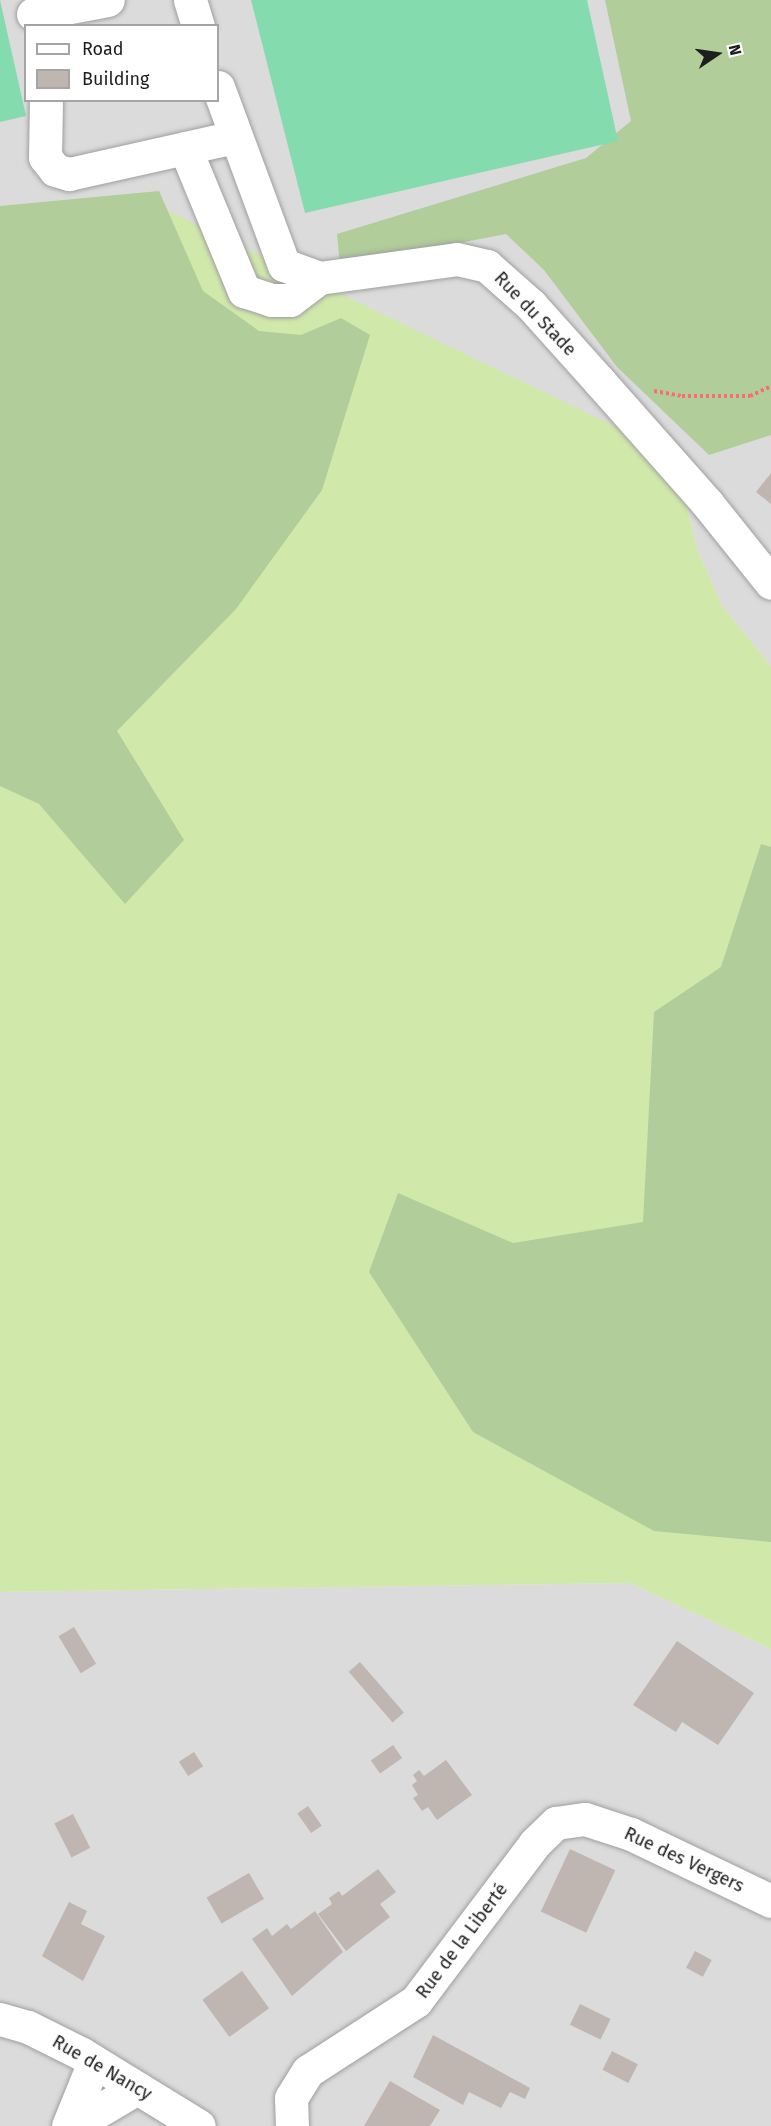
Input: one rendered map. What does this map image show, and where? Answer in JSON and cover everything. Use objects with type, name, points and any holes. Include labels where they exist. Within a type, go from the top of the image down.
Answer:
[{"type":"street","points":[[33,13],[108,0]]},
{"type":"street","points":[[190,0],[197,24]]},
{"type":"street","name":"Rue du Stade","points":[[219,90],[234,137],[284,265],[319,278],[457,259],[487,266],[531,305],[600,382],[707,503],[771,583]]},
{"type":"street","points":[[46,102],[45,157],[55,170],[69,174],[234,137]]},
{"type":"street","points":[[185,148],[244,291],[272,300],[290,300],[319,278]]},
{"type":"street","name":"Rue de la Liberté","points":[[292,2126],[291,2098],[308,2071],[392,2020],[432,1985],[546,1830],[574,1818],[597,1822]]},
{"type":"street","name":"Rue des Vergers","points":[[597,1822],[631,1834],[771,1901]]},
{"type":"street","name":"Rue de Nancy","points":[[0,2019],[28,2027],[94,2062],[200,2126]]},
{"type":"street","points":[[68,2126],[94,2062]]},
{"type":"street","points":[[73,2126],[136,2088]]},
{"type":"path","points":[[600,382],[682,396],[750,396],[771,386]]},
{"type":"shaded area","points":[[0,0],[771,0],[771,666],[723,607],[698,552],[674,455],[0,232]]},
{"type":"shaded area","points":[[630,1583],[771,1649],[771,2126],[0,2126],[0,1592]]},
{"type":"green space","points":[[0,0],[26,116],[0,122]]},
{"type":"green space","points":[[251,0],[587,0],[618,141],[305,213]]},
{"type":"green space","points":[[605,0],[771,0],[771,435],[709,455],[617,367],[544,270],[506,234],[340,266],[337,234],[586,158],[631,121]]},
{"type":"green space","points":[[159,191],[203,291],[259,331],[301,335],[341,318],[370,335],[322,490],[236,609],[117,731],[184,840],[125,904],[39,804],[0,786],[0,206]]},
{"type":"green space","points":[[146,200],[674,455],[698,552],[723,607],[771,666],[771,1649],[630,1583],[0,1592],[0,232]]},
{"type":"green space","points":[[761,844],[771,847],[771,1542],[654,1531],[473,1432],[369,1272],[398,1193],[513,1243],[643,1222],[654,1012],[721,967]]},
{"type":"building","points":[[771,473],[771,504],[756,492]]},
{"type":"building","points":[[74,1627],[96,1664],[81,1673],[59,1636]]},
{"type":"building","points":[[677,1641],[754,1693],[718,1745],[682,1722],[676,1732],[633,1705]]},
{"type":"building","points":[[360,1662],[404,1713],[393,1722],[349,1672]]},
{"type":"building","points":[[393,1745],[402,1758],[380,1774],[371,1760]]},
{"type":"building","points":[[194,1752],[203,1766],[188,1776],[179,1762]]},
{"type":"building","points":[[446,1760],[472,1795],[437,1820],[428,1807],[422,1811],[413,1798],[418,1795],[412,1785],[417,1781],[413,1775],[419,1770],[424,1776]]},
{"type":"building","points":[[308,1806],[322,1826],[311,1833],[297,1813]]},
{"type":"building","points":[[73,1814],[90,1848],[72,1857],[54,1824]]},
{"type":"building","points":[[570,1849],[615,1870],[586,1933],[541,1912]]},
{"type":"building","points":[[378,1869],[396,1892],[380,1904],[390,1917],[346,1951],[318,1914],[332,1904],[329,1898],[339,1891],[342,1896]]},
{"type":"building","points":[[249,1873],[264,1899],[222,1923],[207,1898]]},
{"type":"building","points":[[69,1902],[87,1911],[81,1924],[105,1936],[83,1981],[42,1956]]},
{"type":"building","points":[[315,1911],[343,1952],[292,1996],[252,1939],[267,1928],[272,1936],[287,1924],[291,1929]]},
{"type":"building","points":[[695,1951],[712,1960],[703,1977],[686,1968]]},
{"type":"building","points":[[242,1971],[269,2008],[229,2037],[202,2000]]},
{"type":"building","points":[[580,2004],[611,2019],[600,2040],[570,2025]]},
{"type":"building","points":[[433,2035],[530,2088],[525,2099],[510,2092],[501,2108],[469,2092],[463,2105],[413,2077]]},
{"type":"building","points":[[612,2051],[638,2064],[628,2083],[602,2070]]},
{"type":"building","points":[[390,2081],[440,2110],[430,2126],[364,2126]]}]
